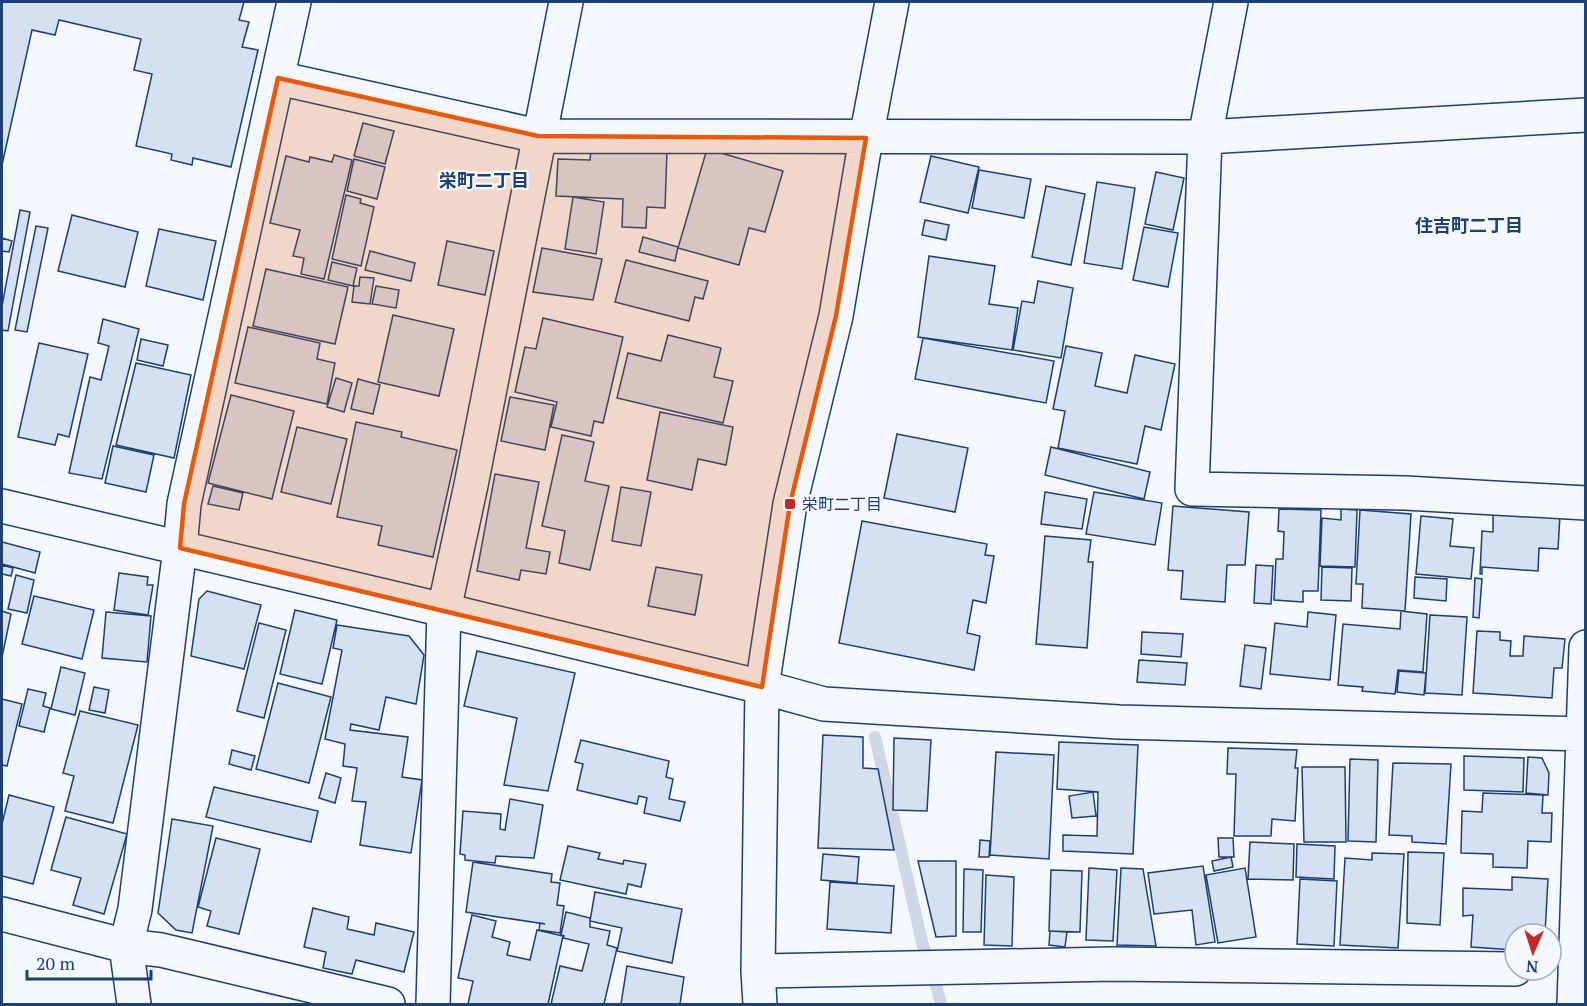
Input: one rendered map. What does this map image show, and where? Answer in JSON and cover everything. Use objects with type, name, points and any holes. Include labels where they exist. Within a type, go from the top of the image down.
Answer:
[{"type":"street","points":[[135,1005],[126,946],[135,909],[180,548],[183,504],[294,2]]},
{"type":"street","points":[[433,1005],[444,609],[471,485],[566,2]]},
{"type":"street","points":[[760,1005],[758,970],[762,687],[790,504],[836,316],[892,2]]},
{"type":"street","points":[[1232,2],[1205,137],[1192,489],[1406,493],[1586,503]]},
{"type":"street","points":[[278,78],[538,136],[1205,137],[1586,115]]},
{"type":"street","points":[[2,506],[444,609],[824,704],[1083,720],[1583,734]]},
{"type":"street","points":[[1574,1005],[1563,970],[1583,734],[1586,647]]},
{"type":"street","points":[[2,914],[126,946],[161,950],[388,1005]]},
{"type":"street","points":[[758,970],[1113,964],[1503,969]]},
{"type":"highlighted area","points":[[278,78],[538,136],[866,138],[836,316],[790,504],[762,687],[180,548],[184,504]]},
{"type":"building","points":[[2,2],[244,2],[239,20],[249,22],[242,47],[258,50],[231,167],[193,158],[192,165],[171,160],[172,154],[136,146],[152,74],[134,70],[141,39],[59,20],[55,35],[32,30],[2,165]]},
{"type":"building","points":[[363,123],[394,131],[385,164],[354,156]]},
{"type":"building","points":[[591,149],[667,151],[665,208],[647,207],[646,228],[622,227],[623,199],[556,196],[558,159],[590,160]]},
{"type":"building","points":[[707,149],[783,171],[765,232],[749,228],[739,265],[678,248]]},
{"type":"building","points":[[334,155],[352,160],[324,279],[301,274],[304,258],[293,256],[300,230],[270,223],[286,156],[309,162],[310,157],[332,162]]},
{"type":"building","points":[[931,156],[979,167],[968,213],[920,202]]},
{"type":"building","points":[[354,159],[385,167],[377,199],[347,191]]},
{"type":"building","points":[[979,170],[1031,179],[1024,218],[972,208]]},
{"type":"building","points":[[1156,172],[1184,178],[1173,230],[1145,224]]},
{"type":"building","points":[[1097,182],[1135,188],[1122,269],[1084,263]]},
{"type":"building","points":[[1046,186],[1085,194],[1071,265],[1032,257]]},
{"type":"building","points":[[346,195],[361,199],[360,203],[374,207],[361,266],[332,259]]},
{"type":"building","points":[[573,197],[604,202],[596,254],[565,249]]},
{"type":"building","points":[[20,210],[30,212],[8,331],[2,330],[2,306]]},
{"type":"building","points":[[72,215],[138,232],[125,287],[58,271]]},
{"type":"building","points":[[925,220],[949,225],[946,240],[922,235]]},
{"type":"building","points":[[36,226],[48,228],[27,332],[15,330]]},
{"type":"building","points":[[1144,227],[1178,233],[1168,287],[1133,280]]},
{"type":"building","points":[[159,229],[216,241],[203,300],[146,286]]},
{"type":"building","points":[[643,237],[678,247],[675,261],[639,252]]},
{"type":"building","points":[[2,238],[12,241],[9,252],[2,251]]},
{"type":"building","points":[[447,241],[494,251],[485,295],[438,285]]},
{"type":"building","points":[[542,248],[602,259],[593,300],[533,292]]},
{"type":"building","points":[[370,251],[415,263],[411,281],[365,270]]},
{"type":"building","points":[[929,256],[995,266],[989,304],[1018,308],[1012,350],[918,337]]},
{"type":"building","points":[[626,260],[708,281],[703,299],[695,297],[689,321],[615,302]]},
{"type":"building","points":[[332,262],[357,268],[353,286],[328,280]]},
{"type":"building","points":[[266,269],[348,287],[335,344],[253,326]]},
{"type":"building","points":[[360,277],[374,278],[370,304],[352,302],[354,286],[359,286]]},
{"type":"building","points":[[1038,281],[1073,288],[1061,358],[1013,350],[1022,301],[1034,303]]},
{"type":"building","points":[[376,286],[399,290],[396,308],[372,304]]},
{"type":"building","points":[[393,315],[454,329],[439,396],[378,382]]},
{"type":"building","points":[[543,318],[623,337],[603,423],[594,421],[591,436],[551,427],[557,402],[515,392],[525,347],[536,349]]},
{"type":"building","points":[[103,319],[139,329],[102,479],[69,473],[90,377],[101,380],[109,346],[98,343]]},
{"type":"building","points":[[248,327],[320,343],[317,359],[335,363],[327,404],[235,383]]},
{"type":"building","points":[[668,335],[721,348],[714,377],[733,381],[723,423],[617,398],[628,353],[661,361]]},
{"type":"building","points":[[923,338],[1054,361],[1046,403],[915,379]]},
{"type":"building","points":[[141,339],[168,345],[163,366],[137,360]]},
{"type":"building","points":[[39,343],[88,354],[69,437],[58,434],[55,445],[18,437]]},
{"type":"building","points":[[1066,346],[1102,353],[1095,386],[1127,393],[1135,355],[1175,364],[1161,430],[1145,426],[1137,464],[1058,448],[1065,411],[1053,409]]},
{"type":"building","points":[[136,363],[191,375],[174,458],[116,445]]},
{"type":"building","points":[[336,378],[352,383],[344,412],[327,407]]},
{"type":"building","points":[[358,379],[380,385],[373,414],[351,409]]},
{"type":"building","points":[[231,395],[294,411],[272,499],[208,483]]},
{"type":"building","points":[[510,397],[554,405],[545,450],[501,441]]},
{"type":"building","points":[[660,412],[733,427],[726,465],[698,459],[692,490],[647,480]]},
{"type":"building","points":[[356,422],[402,432],[401,437],[457,450],[433,557],[378,545],[382,526],[337,517]]},
{"type":"building","points":[[297,427],[347,439],[331,504],[281,492]]},
{"type":"building","points":[[897,434],[968,448],[955,512],[884,498]]},
{"type":"building","points":[[562,435],[594,442],[585,481],[609,486],[590,570],[559,563],[565,531],[542,526]]},
{"type":"building","points":[[113,446],[154,455],[146,492],[105,483]]},
{"type":"building","points":[[1051,447],[1150,472],[1144,499],[1045,475]]},
{"type":"building","points":[[495,474],[539,482],[526,548],[550,552],[546,574],[521,570],[519,580],[477,571]]},
{"type":"building","points":[[213,486],[243,493],[239,510],[208,504]]},
{"type":"building","points":[[621,487],[651,492],[641,546],[612,541]]},
{"type":"building","points":[[1045,492],[1087,499],[1082,529],[1041,524]]},
{"type":"building","points":[[1094,492],[1162,503],[1155,545],[1086,534]]},
{"type":"building","points":[[1173,506],[1249,512],[1245,565],[1227,565],[1225,602],[1181,599],[1183,571],[1168,570]]},
{"type":"building","points":[[1279,509],[1321,510],[1318,591],[1303,591],[1303,602],[1274,600],[1276,559],[1283,559],[1284,532],[1278,531]]},
{"type":"building","points":[[1341,509],[1357,510],[1355,567],[1320,566],[1322,518],[1341,520]]},
{"type":"building","points":[[1360,510],[1411,514],[1405,611],[1362,608],[1363,584],[1356,584]]},
{"type":"building","points":[[1493,513],[1560,515],[1558,549],[1539,548],[1538,571],[1482,567],[1482,574],[1480,574],[1482,531],[1493,532]]},
{"type":"building","points":[[1421,516],[1453,519],[1450,546],[1474,548],[1471,579],[1416,574]]},
{"type":"building","points":[[862,521],[987,544],[985,555],[994,556],[986,603],[973,600],[967,633],[980,636],[974,670],[839,643]]},
{"type":"building","points":[[1045,536],[1091,540],[1088,562],[1093,562],[1087,648],[1036,644]]},
{"type":"building","points":[[2,542],[40,552],[35,573],[2,564]]},
{"type":"building","points":[[2,565],[13,568],[11,576],[2,574]]},
{"type":"building","points":[[1256,565],[1273,566],[1271,604],[1254,603]]},
{"type":"building","points":[[656,567],[702,575],[695,615],[648,606]]},
{"type":"building","points":[[1322,567],[1352,568],[1351,601],[1321,600]]},
{"type":"building","points":[[119,573],[148,577],[147,585],[153,585],[148,615],[114,610]]},
{"type":"building","points":[[16,575],[34,580],[27,613],[8,609]]},
{"type":"building","points":[[1415,577],[1447,579],[1446,601],[1414,598]]},
{"type":"building","points":[[1475,578],[1482,579],[1479,618],[1473,617]]},
{"type":"building","points":[[207,591],[261,605],[244,669],[191,656],[199,599]]},
{"type":"building","points":[[34,596],[94,610],[82,659],[22,644]]},
{"type":"building","points":[[295,610],[337,620],[322,684],[280,674]]},
{"type":"building","points":[[2,611],[11,614],[2,657]]},
{"type":"building","points":[[1401,611],[1427,614],[1423,672],[1398,670],[1395,694],[1362,691],[1363,687],[1338,685],[1343,624],[1400,629]]},
{"type":"building","points":[[106,612],[151,616],[147,662],[102,658]]},
{"type":"building","points":[[1308,612],[1336,615],[1330,680],[1270,674],[1275,623],[1307,627]]},
{"type":"building","points":[[1430,615],[1467,617],[1462,695],[1425,693]]},
{"type":"building","points":[[259,623],[286,630],[264,718],[237,711]]},
{"type":"building","points":[[337,625],[409,636],[424,655],[416,704],[386,697],[379,730],[351,724],[350,730],[408,737],[402,777],[422,780],[411,853],[360,845],[366,802],[352,801],[357,768],[343,766],[345,744],[325,739],[342,650],[333,648]]},
{"type":"building","points":[[1477,631],[1500,632],[1500,640],[1511,641],[1510,656],[1523,656],[1524,636],[1565,639],[1562,668],[1554,668],[1552,698],[1473,693]]},
{"type":"building","points":[[1142,632],[1183,634],[1181,657],[1141,654]]},
{"type":"building","points":[[1245,645],[1266,648],[1261,689],[1240,686]]},
{"type":"building","points":[[477,651],[575,673],[548,791],[504,785],[517,718],[464,706]]},
{"type":"building","points":[[1139,660],[1187,663],[1185,685],[1137,682]]},
{"type":"building","points":[[61,667],[85,673],[75,715],[51,709]]},
{"type":"building","points":[[1399,671],[1426,673],[1424,695],[1397,692]]},
{"type":"building","points":[[278,683],[331,697],[309,783],[256,769]]},
{"type":"building","points":[[94,687],[109,690],[105,713],[89,710]]},
{"type":"building","points":[[28,689],[46,693],[43,706],[50,708],[44,732],[19,726]]},
{"type":"building","points":[[2,699],[22,704],[7,766],[2,765]]},
{"type":"building","points":[[80,711],[138,725],[113,823],[65,811],[74,776],[63,773]]},
{"type":"building","points":[[823,735],[863,737],[863,768],[878,769],[894,850],[818,848]]},
{"type":"building","points":[[894,738],[931,740],[927,811],[893,810]]},
{"type":"building","points":[[581,740],[669,761],[666,777],[673,779],[669,799],[685,802],[680,821],[644,813],[647,798],[639,796],[637,804],[577,790],[583,764],[575,762]]},
{"type":"building","points":[[1059,742],[1138,745],[1133,854],[1063,851],[1063,835],[1097,836],[1098,792],[1057,789]]},
{"type":"building","points":[[1228,748],[1297,750],[1295,821],[1272,819],[1271,836],[1234,836],[1236,774],[1227,774]]},
{"type":"building","points":[[232,750],[255,756],[251,770],[229,764]]},
{"type":"building","points":[[996,752],[1054,755],[1049,859],[990,855]]},
{"type":"building","points":[[1464,756],[1524,758],[1523,792],[1464,790]]},
{"type":"building","points":[[1528,757],[1542,758],[1549,773],[1548,795],[1526,793]]},
{"type":"building","points":[[1350,759],[1378,760],[1376,842],[1348,841]]},
{"type":"building","points":[[1393,763],[1451,764],[1446,844],[1412,842],[1412,836],[1389,835]]},
{"type":"building","points":[[1302,767],[1345,767],[1346,842],[1304,842]]},
{"type":"building","points":[[326,773],[341,778],[335,803],[319,798]]},
{"type":"building","points":[[214,787],[318,811],[311,842],[206,817]]},
{"type":"building","points":[[1093,792],[1096,816],[1072,818],[1069,796]]},
{"type":"building","points":[[1483,793],[1543,795],[1542,813],[1552,813],[1551,842],[1528,841],[1527,868],[1493,867],[1493,854],[1461,853],[1462,811],[1482,812]]},
{"type":"building","points":[[9,795],[54,807],[33,884],[2,876],[2,824]]},
{"type":"building","points":[[510,799],[543,805],[534,858],[496,856],[495,863],[465,860],[465,855],[460,854],[463,811],[501,814],[500,829],[505,830]]},
{"type":"building","points":[[66,817],[127,834],[104,914],[73,905],[81,878],[51,870]]},
{"type":"building","points":[[172,819],[213,826],[192,933],[176,930],[158,913]]},
{"type":"building","points":[[216,838],[260,849],[239,934],[207,926],[211,911],[198,907]]},
{"type":"building","points":[[1218,838],[1233,838],[1234,857],[1219,857]]},
{"type":"building","points":[[980,840],[990,841],[989,857],[979,857]]},
{"type":"building","points":[[1250,842],[1294,844],[1293,880],[1248,879]]},
{"type":"building","points":[[1297,844],[1335,846],[1334,879],[1296,877]]},
{"type":"building","points":[[568,846],[600,853],[598,859],[623,864],[624,860],[646,864],[641,887],[628,884],[626,894],[560,880]]},
{"type":"building","points":[[1408,852],[1444,853],[1440,925],[1407,923]]},
{"type":"building","points":[[1372,853],[1404,854],[1398,948],[1340,945],[1345,858],[1372,860]]},
{"type":"building","points":[[823,854],[859,857],[857,883],[821,880]]},
{"type":"building","points":[[1231,857],[1233,867],[1214,871],[1212,861]]},
{"type":"building","points":[[918,861],[956,861],[956,936],[936,937]]},
{"type":"building","points":[[473,862],[552,874],[551,882],[560,883],[557,905],[564,906],[560,933],[539,930],[540,923],[466,912]]},
{"type":"building","points":[[1203,866],[1215,942],[1196,945],[1192,910],[1154,914],[1148,873]]},
{"type":"building","points":[[1089,868],[1117,870],[1113,941],[1086,940]]},
{"type":"building","points":[[1121,868],[1143,869],[1156,946],[1117,945]]},
{"type":"building","points":[[1245,868],[1256,937],[1218,943],[1206,875]]},
{"type":"building","points":[[964,869],[983,870],[981,932],[963,932]]},
{"type":"building","points":[[1051,870],[1082,871],[1080,932],[1049,931]]},
{"type":"building","points":[[986,875],[1014,877],[1012,946],[984,945]]},
{"type":"building","points":[[1512,877],[1548,879],[1546,922],[1503,922],[1503,949],[1471,947],[1473,915],[1463,916],[1463,888],[1512,890]]},
{"type":"building","points":[[1300,879],[1337,881],[1334,946],[1297,944]]},
{"type":"building","points":[[830,882],[894,886],[891,933],[827,929]]},
{"type":"building","points":[[595,892],[682,909],[672,963],[617,951],[622,928],[590,921]]},
{"type":"building","points":[[313,908],[349,917],[347,929],[374,935],[376,923],[414,932],[404,972],[356,960],[352,974],[323,968],[326,952],[304,947]]},
{"type":"building","points":[[566,912],[590,918],[590,927],[610,931],[607,945],[617,948],[604,1004],[551,1004],[560,966],[582,971],[589,944],[563,938],[564,936],[561,935]]},
{"type":"building","points":[[472,915],[496,921],[492,937],[510,942],[507,955],[530,960],[537,930],[563,936],[548,1004],[468,1004],[473,981],[458,978]]},
{"type":"building","points":[[1050,931],[1067,932],[1065,947],[1049,945]]},
{"type":"building","points":[[627,966],[684,977],[680,1004],[621,1004]]},
{"type":"waterway","points":[[875,737],[923,946],[941,1004]]},
{"type":"place","name":"栄町二丁目","points":[[790,504]]},
{"type":"district","name":"栄町二丁目","points":[[484,181]]},
{"type":"district","name":"住吉町二丁目","points":[[1469,226]]}]
